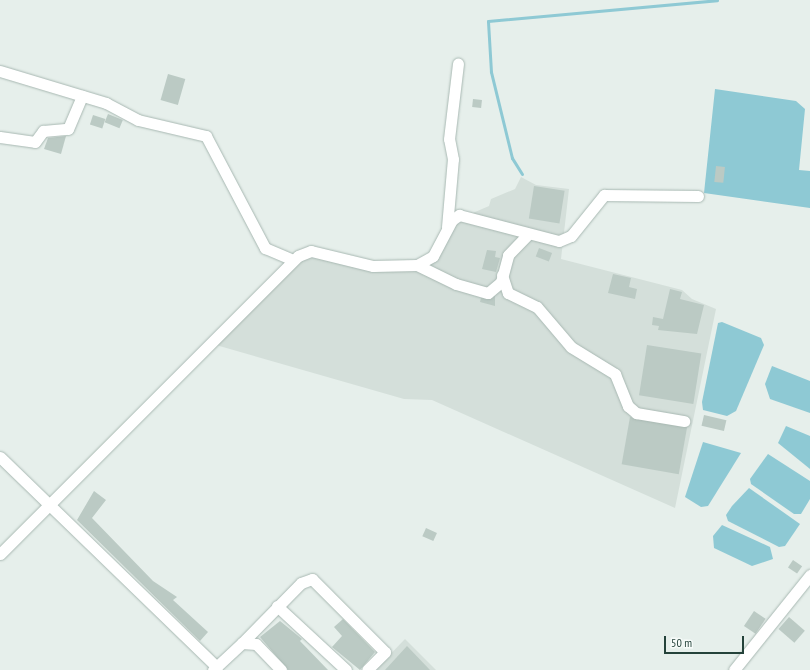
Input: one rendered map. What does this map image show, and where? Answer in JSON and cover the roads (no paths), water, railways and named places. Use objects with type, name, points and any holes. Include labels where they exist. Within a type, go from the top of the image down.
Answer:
[{"type":"street","points":[[447,230],[453,159],[449,139],[458,64]]},
{"type":"street","points":[[0,71],[82,96],[138,120],[206,136],[265,248],[293,260]]},
{"type":"street","points":[[0,137],[35,142],[43,131],[68,129],[82,96]]},
{"type":"street","points":[[417,265],[433,256],[447,230],[459,215],[527,235],[559,241],[571,236],[604,195],[698,196]]},
{"type":"street","points":[[0,554],[293,260],[310,251],[373,266],[417,265],[461,286],[488,293],[501,282],[508,255],[527,235]]},
{"type":"street","points":[[502,275],[508,293],[537,307],[571,347],[615,374],[628,406],[636,413],[684,421]]},
{"type":"street","points":[[0,456],[215,668],[242,643],[300,583],[312,580],[316,582],[385,652],[367,670]]},
{"type":"street","points":[[734,670],[810,575]]},
{"type":"street","points":[[277,606],[346,670]]},
{"type":"street","points":[[242,643],[256,644],[281,670]]},
{"type":"water","points":[[715,89],[796,101],[805,109],[799,170],[810,171],[810,208],[704,193]]},
{"type":"water","points":[[722,322],[761,338],[764,345],[736,411],[727,416],[703,410],[702,402],[718,323]]},
{"type":"water","points":[[772,366],[810,381],[810,413],[770,399],[765,384]]},
{"type":"water","points":[[786,426],[810,436],[810,469],[778,443]]},
{"type":"water","points":[[703,442],[741,453],[708,506],[701,507],[685,497]]},
{"type":"water","points":[[768,454],[810,481],[810,499],[801,514],[794,514],[751,484],[750,479]]},
{"type":"water","points":[[749,488],[800,524],[785,546],[779,547],[728,521],[726,515],[732,506]]},
{"type":"water","points":[[722,525],[770,547],[773,559],[752,566],[714,548],[713,536]]},
{"type":"waterway","points":[[522,174],[512,158],[491,72],[488,21],[717,0]]}]
